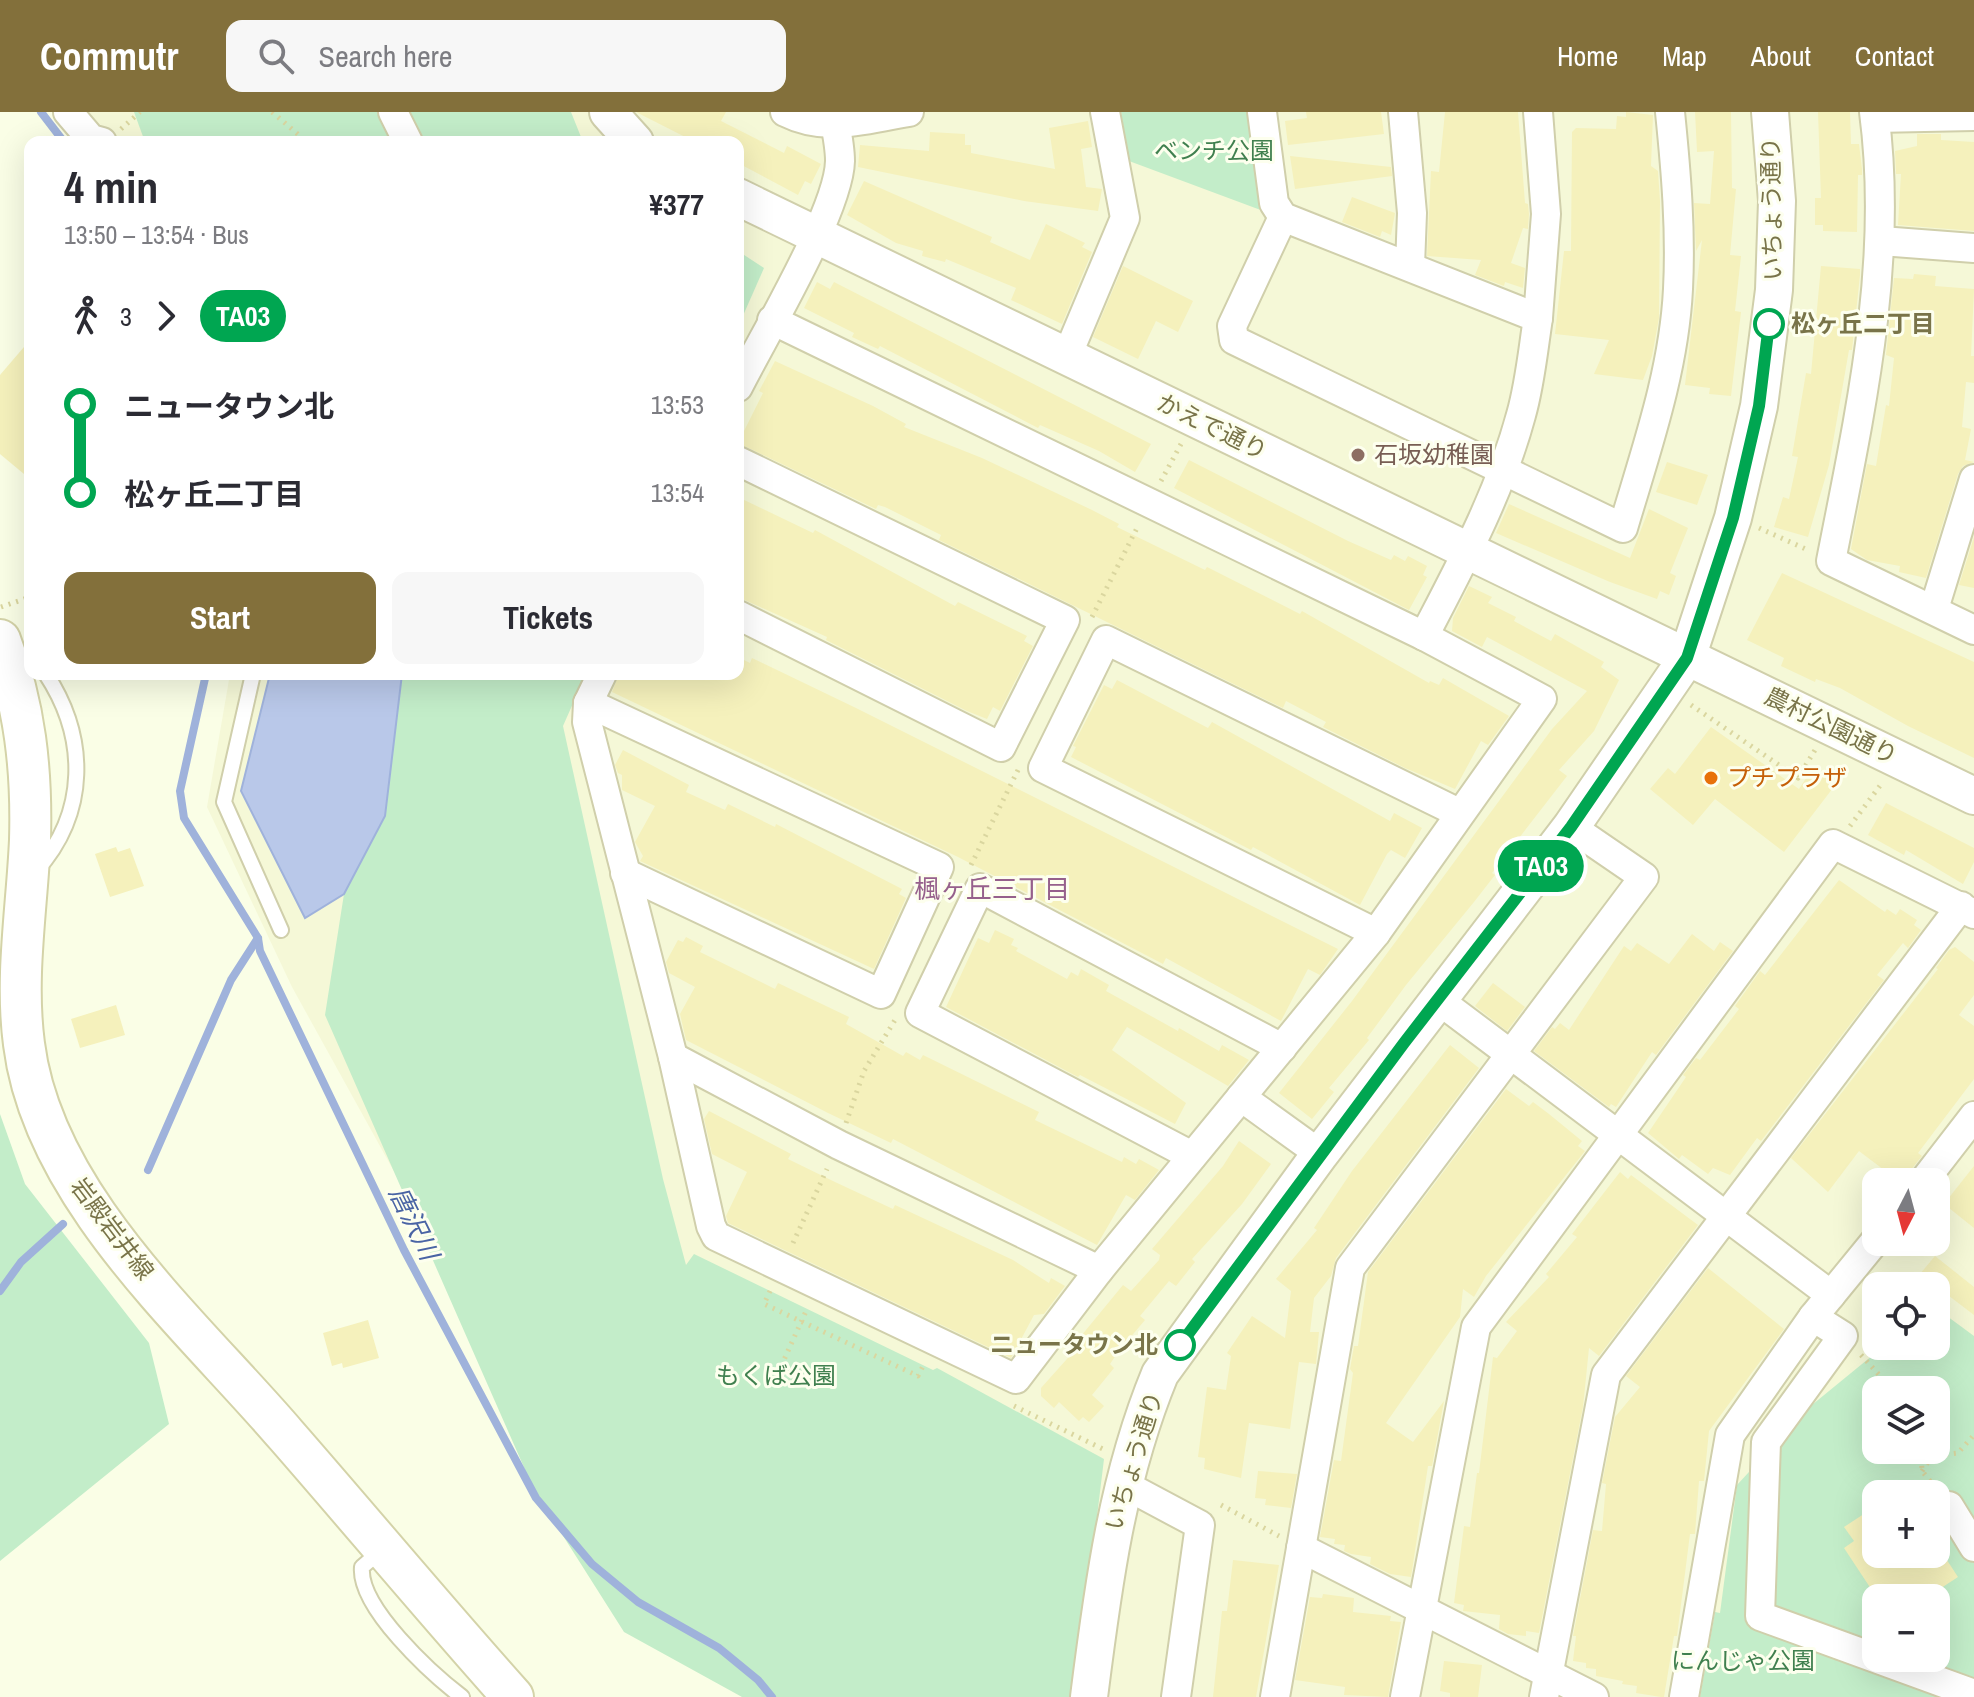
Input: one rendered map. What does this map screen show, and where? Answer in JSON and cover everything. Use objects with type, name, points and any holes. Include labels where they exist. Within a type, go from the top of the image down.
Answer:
[{"type":"main road","name":"岩殿岩井線","points":[[0,640],[17,684],[30,781],[21,981],[24,1046],[38,1100],[76,1189],[139,1267],[513,1697]]},
{"type":"street","points":[[68,112],[88,136]]},
{"type":"street","points":[[393,112],[405,136]]},
{"type":"street","points":[[608,112],[630,136]]},
{"type":"street","points":[[785,112],[807,123],[909,112]]},
{"type":"street","points":[[1067,356],[1125,218],[1105,112]]},
{"type":"street","points":[[1262,112],[1274,203],[1283,217],[1538,318]]},
{"type":"street","points":[[1403,112],[1412,213],[1410,266]]},
{"type":"street","points":[[1424,636],[1467,552],[1503,470],[1522,413],[1538,318],[1546,214],[1538,112]]},
{"type":"street","points":[[1283,217],[1232,326],[1234,340],[1623,528],[1662,396],[1678,291],[1677,180],[1670,112]]},
{"type":"street","name":"いちょう通り","points":[[1089,1697],[1108,1547],[1144,1414],[1160,1374],[1437,999],[1571,827],[1681,704],[1687,658],[1752,525],[1759,406],[1774,290],[1777,201],[1770,112]]},
{"type":"street","points":[[1974,116],[1874,115],[1881,241],[1865,386],[1831,561],[1974,630]]},
{"type":"street","points":[[744,375],[816,236],[840,163],[834,118]]},
{"type":"street","name":"かえで通り","points":[[744,200],[1687,658]]},
{"type":"street","points":[[1881,241],[1974,248]]},
{"type":"street","points":[[599,680],[588,703],[587,722],[673,1057],[711,1226],[716,1236],[777,1276],[1016,1379],[1099,1270],[1376,933],[1542,699],[1424,636],[772,320]]},
{"type":"street","points":[[744,464],[1065,620],[1001,747],[744,618]]},
{"type":"street","points":[[1934,609],[1974,479]]},
{"type":"street","points":[[1376,933],[1043,768],[1106,640],[1459,813]]},
{"type":"street","name":"農村公園通り","points":[[1687,658],[1824,744],[1900,759],[1974,796]]},
{"type":"street","points":[[588,703],[939,867],[881,994],[625,873]]},
{"type":"street","points":[[1275,1697],[1350,1268],[1644,877],[1571,827]]},
{"type":"street","points":[[1405,1697],[1476,1327],[1833,844],[1967,910],[1606,1375],[1546,1686]]},
{"type":"street","points":[[1192,1156],[920,1013],[980,888],[1282,1048]]},
{"type":"street","points":[[1437,999],[1512,1052],[1831,1295]]},
{"type":"street","points":[[673,1057],[839,1145],[1099,1270]]},
{"type":"street","points":[[1241,1097],[1320,1154]]},
{"type":"street","points":[[1934,1168],[1974,1116]]},
{"type":"street","points":[[1684,1697],[1730,1435],[1813,1317],[1863,1256]]},
{"type":"street","points":[[1813,1317],[1843,1336],[1766,1442],[1760,1616],[1974,1694]]},
{"type":"street","points":[[1125,1485],[1200,1525],[1176,1697]]},
{"type":"street","points":[[1950,1508],[1974,1547]]},
{"type":"street","points":[[1301,1548],[1420,1609],[1546,1686],[1594,1697]]},
{"type":"lane","points":[[25,884],[54,851],[70,819],[78,780],[74,735],[60,696],[50,680]]},
{"type":"lane","points":[[252,680],[224,802],[281,930]]},
{"type":"lane","points":[[383,1549],[362,1567],[361,1577],[381,1615],[400,1641],[462,1697]]},
{"type":"path","points":[[272,112],[300,136]]},
{"type":"path","points":[[1086,629],[1194,419]]},
{"type":"path","points":[[1752,525],[1831,561]]},
{"type":"path","points":[[0,608],[24,599]]},
{"type":"path","points":[[1681,704],[1706,699]]},
{"type":"path","points":[[1681,704],[1798,778],[1824,744]]},
{"type":"path","points":[[1800,745],[1824,744]]},
{"type":"path","points":[[1833,844],[1900,759]]},
{"type":"path","points":[[969,869],[1024,760]]},
{"type":"path","points":[[897,1018],[864,1071],[839,1145],[764,1304],[803,1319],[918,1376],[925,1362]]},
{"type":"path","points":[[778,1373],[809,1304]]},
{"type":"path","points":[[834,1335],[838,1327]]},
{"type":"path","points":[[1843,1336],[1880,1376]]},
{"type":"path","points":[[1922,1471],[1932,1456],[1958,1453],[1974,1435]]},
{"type":"path","points":[[1078,1438],[1104,1449]]},
{"type":"path","points":[[1922,1464],[1922,1471],[1929,1480]]},
{"type":"path","points":[[1235,1514],[1301,1548]]},
{"type":"shaded area","points":[[72,112],[1974,112],[1974,1697],[827,1697],[527,1412],[292,987],[207,807],[229,680],[744,680],[744,136],[89,136]]},
{"type":"green space","points":[[134,112],[571,112],[581,136],[143,136]]},
{"type":"green space","name":"ベンチ公園","points":[[1121,112],[1250,112],[1266,212],[1129,161]]},
{"type":"green space","points":[[744,255],[764,268],[744,313]]},
{"type":"green space","name":"もくば公園","points":[[401,680],[583,680],[563,726],[663,1179],[686,1265],[694,1254],[933,1370],[937,1368],[1104,1459],[1075,1697],[742,1697],[624,1632],[534,1490],[325,1015],[344,894],[385,816]]},
{"type":"green space","points":[[0,1114],[25,1184],[149,1343],[169,1424],[0,1561]]},
{"type":"green space","name":"にんじゃ公園","points":[[1950,1318],[1974,1336],[1974,1697],[1700,1697],[1715,1612],[1720,1613],[1737,1485],[1807,1409],[1867,1360],[1950,1360]]},
{"type":"water","points":[[269,680],[401,680],[385,816],[344,894],[305,918],[241,791]]},
{"type":"building","points":[[636,112],[726,112],[721,121],[784,153],[787,146],[821,164],[811,184],[805,181],[798,195],[744,166],[744,136],[683,136]]},
{"type":"building","points":[[1306,112],[1381,112],[1384,134],[1288,145],[1285,121],[1307,118]]},
{"type":"building","points":[[1445,112],[1518,112],[1525,203],[1528,204],[1529,214],[1528,229],[1523,228],[1511,263],[1525,268],[1523,288],[1505,282],[1504,286],[1475,275],[1481,260],[1427,256],[1431,171],[1439,172]]},
{"type":"building","points":[[1626,112],[1653,115],[1651,166],[1658,171],[1660,201],[1659,318],[1652,356],[1643,380],[1594,374],[1609,340],[1555,334],[1564,251],[1571,251],[1572,132],[1576,128],[1616,129],[1617,116],[1626,117]]},
{"type":"building","points":[[1695,112],[1731,112],[1732,188],[1736,189],[1730,255],[1741,256],[1735,311],[1741,312],[1731,396],[1709,394],[1710,388],[1685,385],[1702,240],[1696,251],[1694,203],[1710,204],[1714,151],[1697,152]]},
{"type":"building","points":[[1818,112],[1850,112],[1851,144],[1859,144],[1862,169],[1862,175],[1858,175],[1857,232],[1823,231],[1823,225],[1815,225],[1815,198],[1821,198]]},
{"type":"building","points":[[1088,121],[1092,147],[1081,149],[1086,187],[1102,189],[1098,211],[1024,201],[858,167],[860,145],[929,151],[930,132],[965,134],[965,145],[971,145],[971,153],[1055,169],[1049,128]]},
{"type":"building","points":[[1917,134],[1941,134],[1941,140],[1974,142],[1974,231],[1898,225],[1901,174],[1896,174],[1895,151],[1917,146]]},
{"type":"building","points":[[1290,156],[1391,167],[1392,176],[1295,189]]},
{"type":"building","points":[[864,181],[992,237],[990,242],[1030,260],[1046,224],[1085,243],[1082,247],[1092,252],[1062,324],[1011,300],[1016,288],[946,259],[945,262],[922,256],[923,251],[896,243],[847,215]]},
{"type":"building","points":[[1352,197],[1395,213],[1391,235],[1382,231],[1380,237],[1342,222]]},
{"type":"building","points":[[1123,266],[1193,301],[1178,332],[1156,321],[1138,359],[1093,337]]},
{"type":"building","points":[[1821,266],[1860,269],[1860,275],[1852,350],[1849,350],[1829,465],[1808,537],[1774,527],[1783,497],[1789,499],[1798,457],[1792,456],[1806,373],[1811,374]]},
{"type":"building","points":[[1914,274],[1936,276],[1935,286],[1974,289],[1971,356],[1974,356],[1974,383],[1966,382],[1962,427],[1971,429],[1965,460],[1974,462],[1963,466],[1958,474],[1926,578],[1899,572],[1900,566],[1867,560],[1851,549],[1867,464],[1876,466],[1886,405],[1889,406],[1894,358],[1886,355],[1894,278],[1913,279]]},
{"type":"building","points":[[817,282],[830,289],[834,282],[1151,444],[1135,472],[1099,451],[1040,425],[1038,428],[880,346],[878,349],[852,337],[854,333],[804,308]]},
{"type":"building","points":[[24,347],[24,474],[0,454],[0,375]]},
{"type":"building","points":[[775,361],[873,406],[906,424],[904,427],[982,458],[1092,510],[1119,524],[1117,527],[1205,570],[1207,567],[1300,614],[1302,611],[1429,683],[1439,685],[1443,678],[1509,716],[1488,745],[1481,741],[1455,789],[1405,768],[1323,727],[1326,722],[1286,701],[1283,708],[939,540],[941,535],[885,507],[878,505],[876,509],[744,446],[744,431],[763,393],[759,391]]},
{"type":"building","points":[[1189,460],[1348,541],[1391,560],[1394,555],[1405,561],[1408,556],[1427,566],[1423,575],[1427,577],[1409,610],[1174,488]]},
{"type":"building","points":[[1667,462],[1708,475],[1697,505],[1656,492]]},
{"type":"building","points":[[744,500],[813,533],[815,530],[955,606],[958,602],[1027,636],[1024,641],[1033,646],[1000,711],[993,707],[987,719],[826,640],[827,637],[744,600]]},
{"type":"building","points":[[1509,504],[1630,558],[1649,509],[1688,528],[1670,573],[1676,576],[1669,595],[1660,591],[1657,599],[1496,533]]},
{"type":"building","points":[[1974,537],[1974,588],[1959,585]]},
{"type":"building","points":[[1782,573],[1974,662],[1974,758],[1840,688],[1816,679],[1815,682],[1781,666],[1784,658],[1747,640]]},
{"type":"building","points":[[1469,586],[1492,597],[1488,603],[1516,617],[1514,621],[1551,641],[1555,634],[1604,662],[1601,667],[1619,680],[1594,731],[1559,770],[1567,776],[1492,873],[1495,875],[1406,985],[1367,1038],[1369,1040],[1329,1088],[1334,1092],[1312,1119],[1279,1093],[1352,1001],[1552,729],[1587,691],[1487,637],[1482,647],[1452,631],[1453,618]]},
{"type":"building","points":[[752,658],[1338,949],[1320,975],[1308,969],[1281,1021],[1166,958],[1163,964],[958,857],[612,692],[617,680],[744,680],[744,660],[750,663]]},
{"type":"building","points":[[1117,680],[1208,728],[1212,722],[1390,821],[1394,813],[1422,828],[1405,858],[1391,850],[1387,854],[1360,905],[1253,847],[1251,850],[1071,757],[1076,747],[1073,746],[1104,685],[1112,689]]},
{"type":"building","points":[[1711,727],[1799,789],[1812,769],[1836,784],[1784,852],[1715,799],[1693,825],[1650,789],[1668,768],[1675,774]]},
{"type":"building","points":[[623,750],[689,785],[686,792],[725,810],[728,804],[775,827],[776,824],[902,889],[899,894],[906,898],[874,969],[640,861],[643,856],[635,842],[655,806],[622,790],[622,775],[615,765]]},
{"type":"building","points":[[1886,803],[1974,848],[1974,862],[1963,884],[1906,850],[1904,855],[1868,835]]},
{"type":"building","points":[[116,847],[118,852],[130,848],[144,886],[110,897],[95,854]]},
{"type":"building","points":[[1839,880],[1885,912],[1887,909],[1896,915],[1900,909],[1917,920],[1914,925],[1921,930],[1908,948],[1903,943],[1877,975],[1884,980],[1761,1141],[1757,1138],[1730,1175],[1713,1168],[1708,1174],[1682,1155],[1679,1159],[1648,1133],[1686,1077],[1683,1075],[1696,1058],[1700,1060],[1739,1009],[1735,1006],[1760,971],[1765,975]]},
{"type":"building","points":[[995,930],[1014,939],[1011,945],[1018,948],[1016,951],[1067,979],[1071,972],[1078,976],[1081,969],[1109,985],[1106,991],[1178,1031],[1179,1028],[1219,1051],[1222,1045],[1249,1060],[1228,1086],[1127,1027],[1112,1050],[1186,1103],[1175,1124],[1080,1075],[1078,1077],[946,1007],[978,938],[989,943]]},
{"type":"building","points":[[1692,934],[1714,951],[1720,942],[1733,951],[1656,1055],[1652,1052],[1616,1107],[1611,1104],[1609,1107],[1534,1051],[1552,1027],[1555,1029],[1560,1023],[1569,1030],[1624,946],[1631,951],[1637,943],[1669,964]]},
{"type":"building","points":[[686,937],[703,946],[700,952],[775,989],[778,983],[849,1017],[846,1024],[903,1056],[906,1052],[920,1060],[923,1055],[1039,1112],[1035,1120],[1122,1162],[1124,1157],[1136,1164],[1139,1159],[1159,1170],[1135,1200],[1126,1195],[1097,1245],[893,1139],[891,1143],[828,1113],[686,1040],[680,1014],[695,987],[669,973],[666,962],[678,940],[683,942]]},
{"type":"building","points":[[1955,947],[1974,962],[1974,995],[1959,1015],[1974,1026],[1974,1079],[1918,1153],[1922,1156],[1912,1168],[1881,1168],[1859,1151],[1828,1192],[1791,1158],[1938,969],[1949,950]]},
{"type":"building","points":[[1493,983],[1525,1007],[1507,1031],[1475,1006]]},
{"type":"building","points":[[116,1005],[125,1035],[80,1048],[71,1019]]},
{"type":"building","points":[[1450,1045],[1479,1068],[1336,1258],[1331,1276],[1314,1298],[1310,1332],[1319,1332],[1316,1364],[1299,1362],[1290,1429],[1249,1423],[1241,1478],[1204,1469],[1205,1458],[1198,1457],[1207,1387],[1226,1390],[1231,1356],[1227,1353],[1252,1316],[1285,1338],[1291,1291],[1276,1279],[1317,1230],[1314,1228],[1352,1171]]},
{"type":"building","points":[[1506,1089],[1529,1106],[1533,1102],[1549,1114],[1582,1141],[1578,1146],[1585,1151],[1486,1276],[1474,1297],[1463,1289],[1460,1317],[1386,1423],[1413,1442],[1444,1401],[1432,1466],[1428,1466],[1411,1577],[1390,1574],[1370,1564],[1371,1557],[1351,1554],[1344,1551],[1345,1545],[1334,1544],[1335,1539],[1320,1537],[1334,1460],[1341,1461],[1353,1373],[1350,1369],[1354,1346],[1358,1346],[1368,1272]]},
{"type":"building","points":[[709,1111],[791,1154],[788,1159],[893,1209],[895,1205],[1013,1260],[1049,1283],[1051,1278],[1065,1286],[1044,1314],[1034,1315],[1011,1358],[728,1223],[726,1216],[747,1172],[712,1154],[704,1119]]},
{"type":"building","points":[[1239,1141],[1271,1164],[1242,1204],[1192,1259],[1195,1262],[1176,1286],[1169,1281],[1140,1316],[1145,1320],[1118,1352],[1110,1364],[1114,1368],[1092,1395],[1104,1406],[1089,1422],[1083,1417],[1079,1421],[1059,1402],[1054,1408],[1041,1396],[1041,1388],[1075,1350],[1072,1347],[1123,1285],[1131,1291],[1159,1260],[1160,1255],[1152,1249],[1223,1166]]},
{"type":"building","points":[[1974,1166],[1974,1228],[1950,1209],[1950,1196]]},
{"type":"building","points":[[1620,1172],[1628,1179],[1631,1175],[1698,1225],[1599,1356],[1589,1348],[1583,1407],[1539,1633],[1526,1631],[1526,1636],[1508,1634],[1499,1629],[1500,1615],[1463,1611],[1464,1605],[1454,1603],[1464,1526],[1470,1527],[1479,1473],[1493,1357],[1497,1358],[1517,1331],[1506,1322],[1549,1277],[1546,1274],[1577,1237],[1572,1234]]},
{"type":"building","points":[[1935,1256],[1974,1287],[1974,1315],[1950,1297],[1950,1272],[1922,1272]]},
{"type":"building","points":[[1708,1268],[1784,1329],[1709,1431],[1704,1481],[1699,1481],[1695,1534],[1690,1534],[1677,1636],[1674,1636],[1664,1697],[1661,1697],[1636,1693],[1637,1686],[1596,1676],[1596,1669],[1573,1661],[1576,1636],[1573,1636],[1593,1530],[1602,1531],[1606,1484],[1602,1483],[1615,1417],[1640,1387],[1626,1376]]},
{"type":"building","points":[[368,1320],[379,1358],[343,1368],[342,1363],[332,1366],[323,1333]]},
{"type":"building","points":[[1258,1471],[1297,1474],[1291,1508],[1265,1505],[1266,1499],[1255,1498]]},
{"type":"building","points":[[1862,1515],[1862,1568],[1950,1568],[1950,1565],[1958,1577],[1947,1584],[1868,1584],[1844,1548],[1854,1541],[1844,1527]]},
{"type":"building","points":[[1233,1560],[1279,1565],[1256,1697],[1213,1697],[1222,1611],[1227,1611]]},
{"type":"building","points":[[1323,1594],[1354,1598],[1353,1612],[1391,1616],[1390,1621],[1401,1622],[1388,1697],[1344,1695],[1345,1687],[1295,1680],[1310,1597],[1322,1598]]},
{"type":"building","points":[[1444,1661],[1482,1665],[1478,1697],[1450,1697],[1450,1693],[1440,1691]]},
{"type":"waterway","name":"唐沢川","points":[[41,112],[59,136]]},
{"type":"waterway","name":"唐沢川","points":[[205,680],[180,791],[184,818],[258,938],[260,951],[404,1250],[536,1498],[592,1564],[638,1602],[719,1648],[758,1680],[772,1697]]},
{"type":"waterway","points":[[148,1170],[231,980],[258,938]]},
{"type":"waterway","points":[[0,1291],[21,1262],[63,1224]]},
{"type":"bus line","name":"TA03","points":[[1180,1345],[1320,1154],[1571,827],[1687,658],[1733,518],[1759,406],[1769,324]]},
{"type":"place","name":"松ヶ丘二丁目","points":[[1769,324]]},
{"type":"place","name":"石坂幼稚園","points":[[1358,455]]},
{"type":"place","name":"プチプラザ","points":[[1711,778]]},
{"type":"place","name":"ニュータウン北","points":[[1180,1345]]},
{"type":"district","name":"楓ヶ丘三丁目","points":[[992,889]]}]
